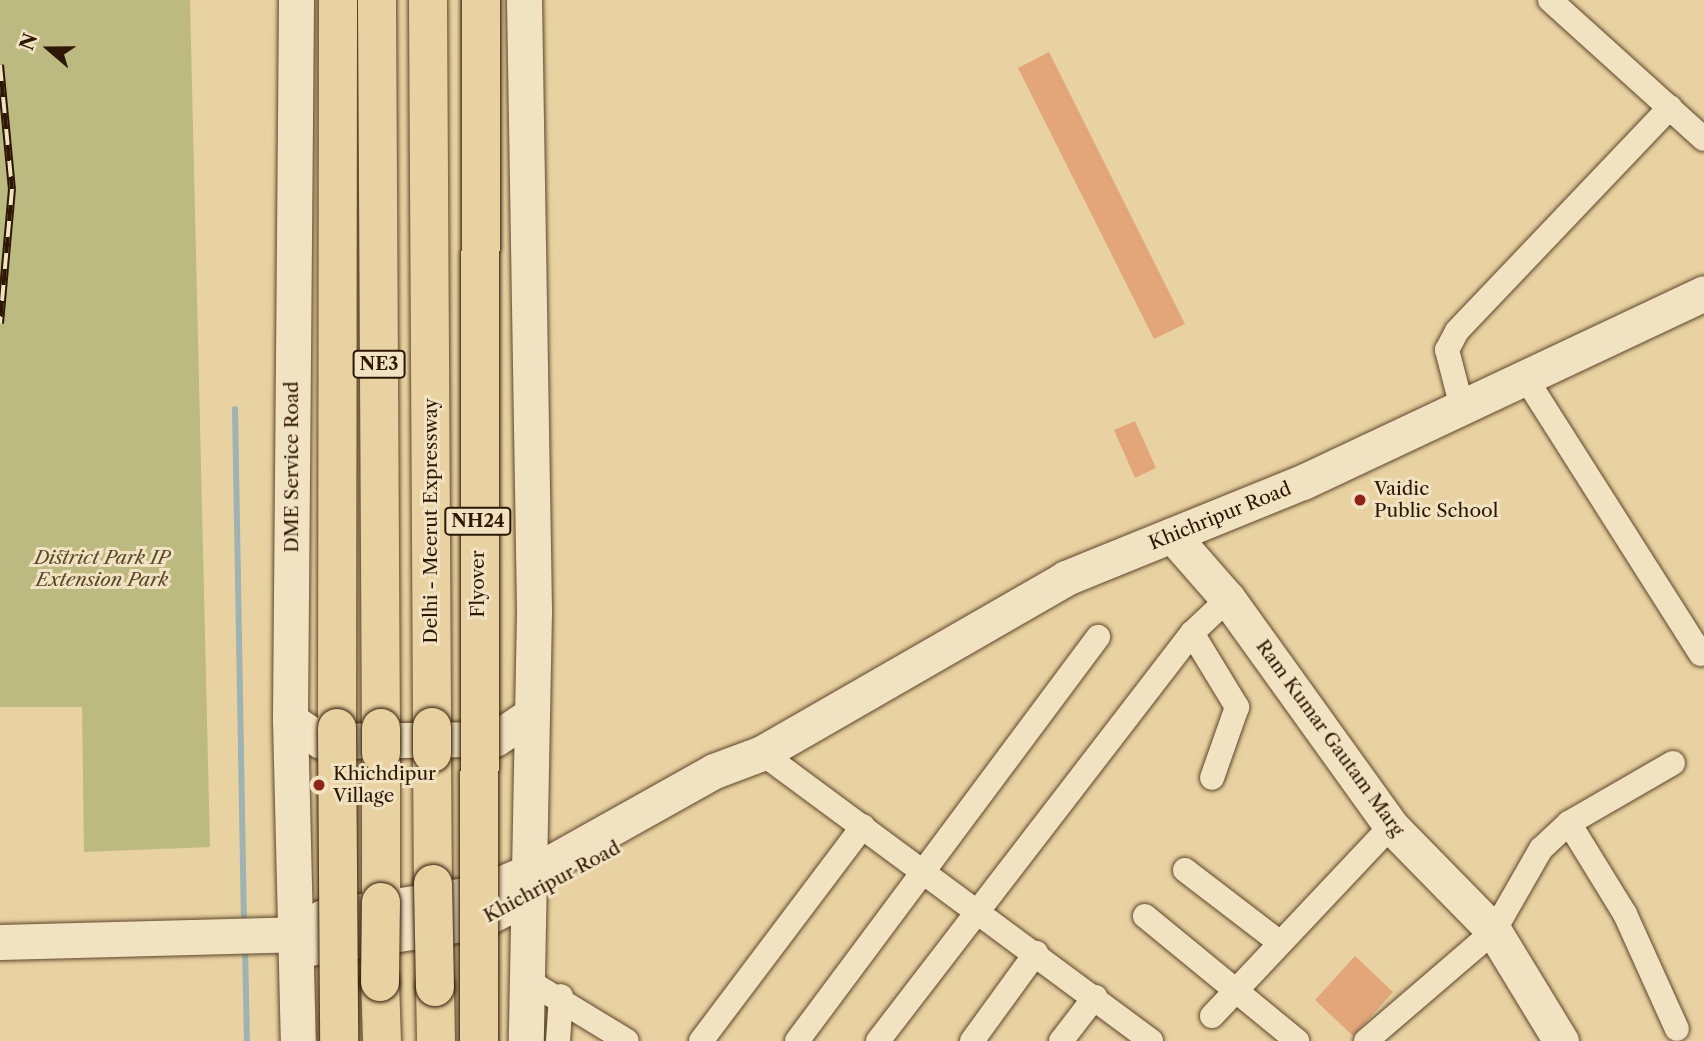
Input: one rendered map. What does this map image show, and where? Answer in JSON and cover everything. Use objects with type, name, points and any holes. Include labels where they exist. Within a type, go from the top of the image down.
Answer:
[{"type":"highway","points":[[338,0],[339,1041]]},
{"type":"highway","name":"NE3","points":[[377,0],[382,1041]]},
{"type":"highway","name":"Delhi - Meerut Expressway","points":[[428,0],[436,1041]]},
{"type":"highway","name":"Flyover","points":[[479,1041],[481,0]]},
{"type":"street","name":"DME Service Road","points":[[296,0],[290,720],[298,1041]]},
{"type":"street","points":[[524,0],[531,715],[525,885],[526,1041]]},
{"type":"street","points":[[1564,4],[1704,139]]},
{"type":"street","points":[[1461,404],[1447,350],[1457,331],[1670,107]]},
{"type":"street","name":"Khichripur Road","points":[[296,934],[323,916],[525,885],[714,771],[754,757],[1066,578],[1303,482],[1461,404],[1704,293]]},
{"type":"street","points":[[1525,377],[1701,654]]},
{"type":"street","name":"Ram Kumar Gautam Marg","points":[[1172,535],[1228,598],[1391,826],[1494,932],[1561,1041]]},
{"type":"street","points":[[878,1041],[1192,633],[1228,598]]},
{"type":"street","points":[[1192,633],[1237,707],[1212,778]]},
{"type":"street","points":[[797,1041],[1098,637]]},
{"type":"street","points":[[290,720],[321,741],[495,739],[531,715]]},
{"type":"street","points":[[754,757],[863,826],[1095,997],[1150,1041]]},
{"type":"street","points":[[1366,1041],[1494,932],[1541,849],[1569,823],[1673,763]]},
{"type":"street","points":[[1569,823],[1625,914],[1677,1030]]},
{"type":"street","points":[[701,1041],[863,826]]},
{"type":"street","points":[[1212,1016],[1391,826]]},
{"type":"street","points":[[1185,870],[1279,942]]},
{"type":"street","points":[[1145,916],[1297,1041]]},
{"type":"street","points":[[0,942],[296,934]]},
{"type":"street","points":[[972,1041],[1036,953]]},
{"type":"street","points":[[525,979],[561,996],[627,1041]]},
{"type":"street","points":[[558,1041],[561,996]]},
{"type":"street","points":[[1061,1041],[1095,997]]},
{"type":"green space","name":"District Park IP Extension Park","points":[[0,0],[190,0],[210,847],[84,852],[82,707],[0,707]]},
{"type":"building","points":[[1049,52],[1185,324],[1154,339],[1018,68]]},
{"type":"building","points":[[1135,421],[1156,468],[1135,478],[1114,430]]},
{"type":"building","points":[[1355,956],[1393,992],[1353,1036],[1315,1000]]},
{"type":"waterway","points":[[235,409],[244,925]]},
{"type":"waterway","points":[[245,947],[247,1041]]},
{"type":"railway","points":[[0,65],[12,189],[0,323]]},
{"type":"place","name":"Vaidic Public School","points":[[1360,500]]},
{"type":"place","name":"Khichdipur Village","points":[[319,785]]}]
